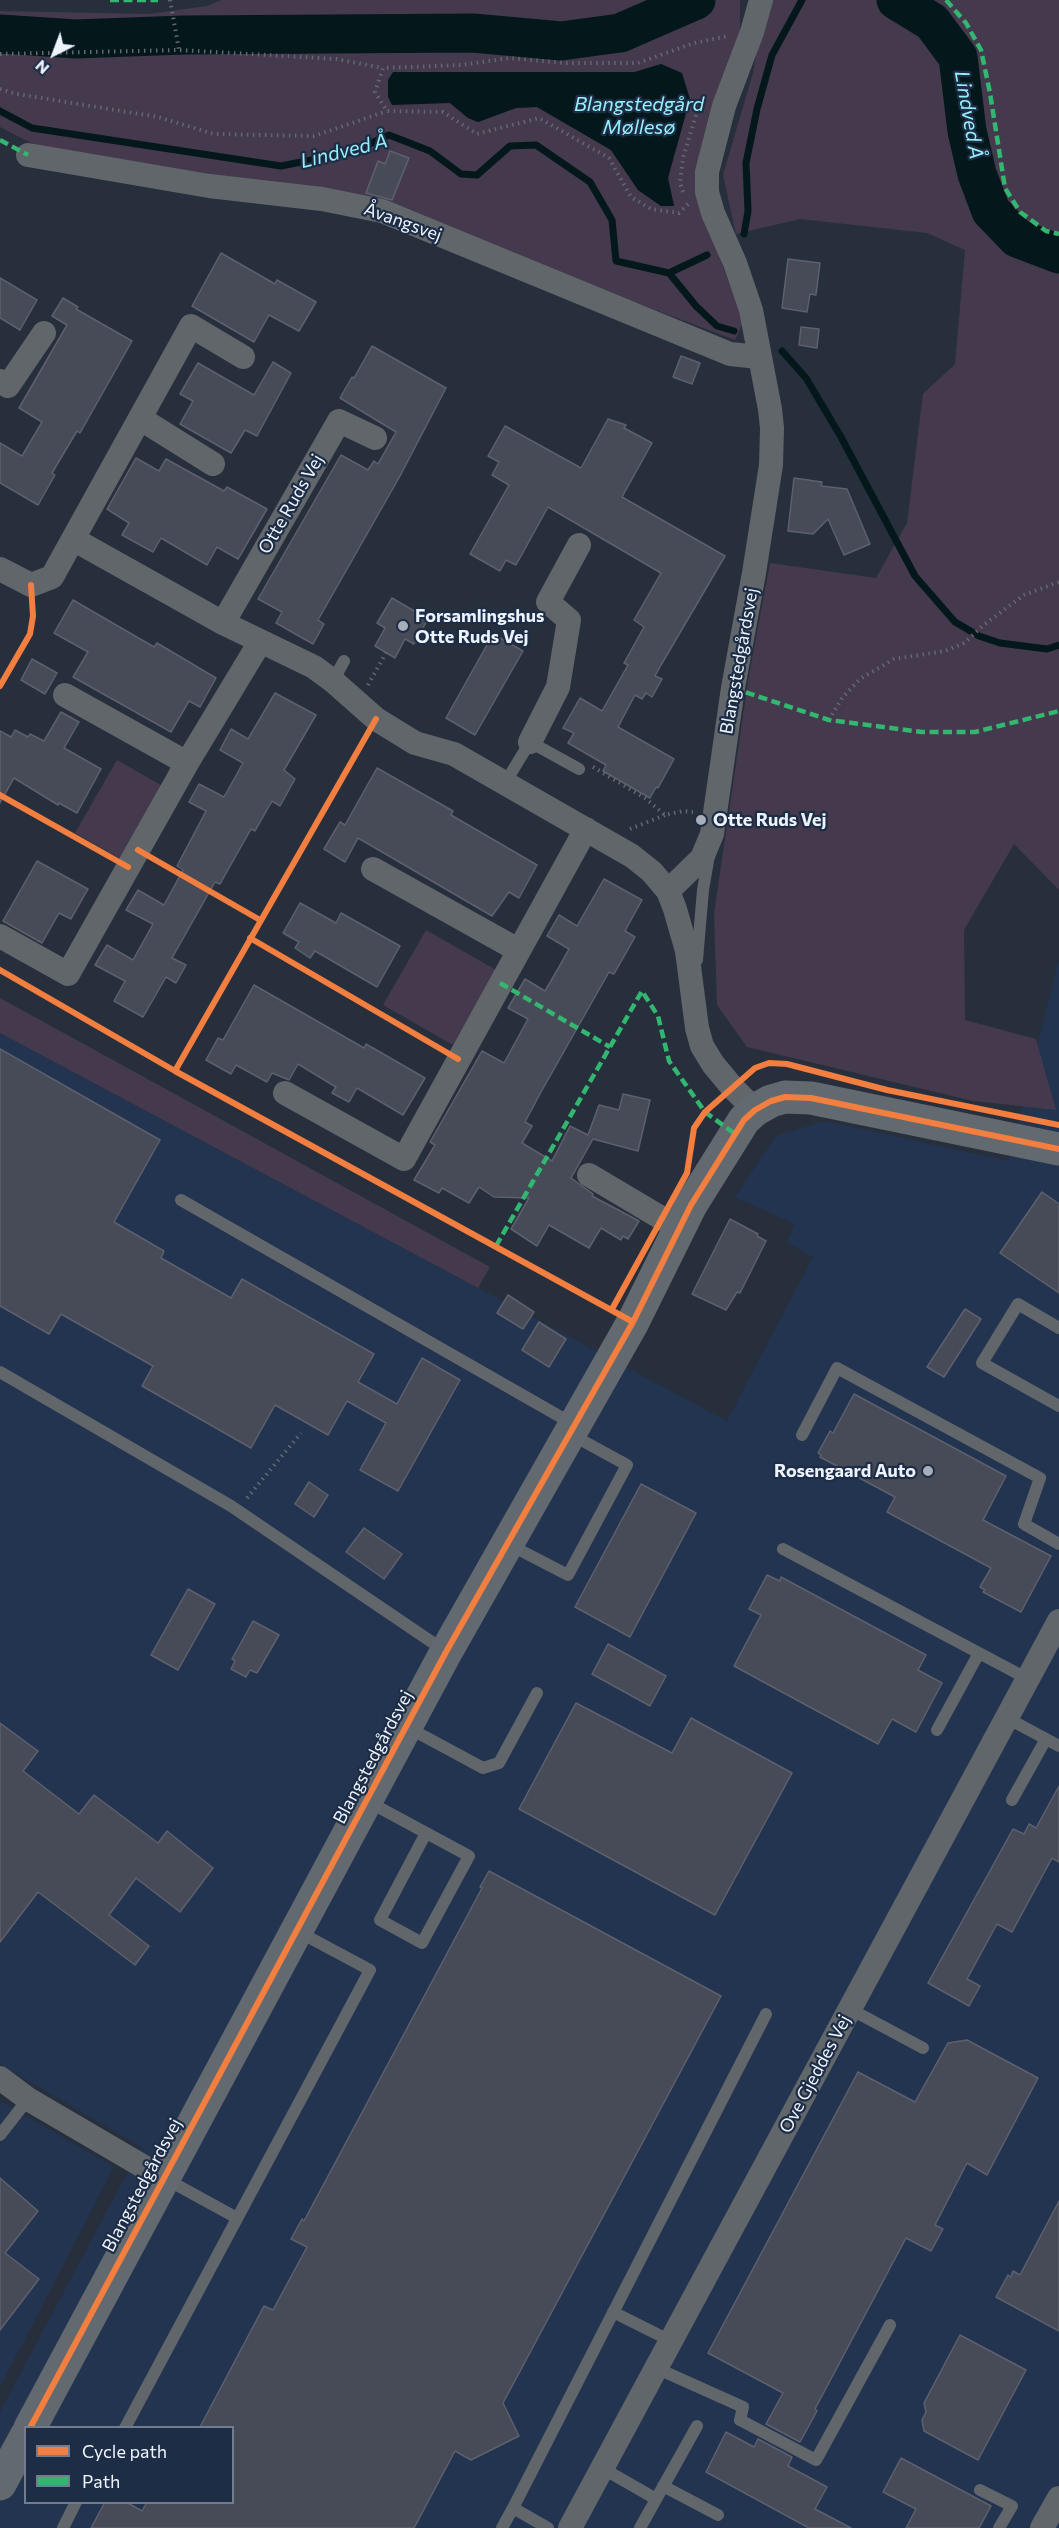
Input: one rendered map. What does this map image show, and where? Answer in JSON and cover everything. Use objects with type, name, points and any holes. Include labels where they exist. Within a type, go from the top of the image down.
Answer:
[{"type":"street","name":"Blangstedgårdsvej","points":[[668,891],[702,858],[713,823],[771,465],[772,428],[751,310],[707,192],[707,172],[740,41],[761,0]]},
{"type":"street","name":"Åvangsvej","points":[[28,155],[209,186],[321,199],[382,211],[730,354],[759,357]]},
{"type":"street","points":[[0,569],[31,585],[52,577],[191,326],[243,357]]},
{"type":"street","points":[[0,381],[8,386],[44,333]]},
{"type":"street","points":[[141,419],[213,464]]},
{"type":"street","name":"Otte Ruds Vej","points":[[223,623],[339,421],[375,438]]},
{"type":"street","points":[[73,539],[260,642],[314,667],[339,671],[357,704],[376,719],[415,743],[454,754],[610,843],[652,872],[668,891],[687,951],[697,1028],[702,1046],[725,1079],[755,1110],[771,1101],[785,1098],[811,1098],[1059,1149]]},
{"type":"street","points":[[530,742],[558,687],[569,620],[548,602],[579,545]]},
{"type":"street","points":[[0,936],[68,974],[187,763],[260,642]]},
{"type":"street","points":[[65,695],[187,763]]},
{"type":"street","points":[[285,1093],[404,1159],[586,829]]},
{"type":"street","points":[[373,869],[518,951]]},
{"type":"street","name":"Blangstedgårdsvej","points":[[31,2426],[446,1652],[570,1429],[633,1322],[680,1228],[718,1160],[744,1120],[755,1110]]},
{"type":"street","points":[[589,1176],[680,1228]]},
{"type":"street","name":"Ove Gjeddes Vej","points":[[570,2528],[1059,1621]]},
{"type":"street","points":[[0,2078],[28,2099],[163,2178]]},
{"type":"street","points":[[0,2484],[24,2440]]},
{"type":"street","points":[[1042,2528],[1059,2498]]},
{"type":"lane","points":[[505,783],[530,742],[579,769]]},
{"type":"lane","points":[[695,1000],[703,890],[713,823]]},
{"type":"lane","points":[[181,1200],[570,1429],[627,1465],[568,1575],[507,1543]]},
{"type":"lane","points":[[1059,1328],[1018,1304],[982,1363],[1059,1406]]},
{"type":"lane","points":[[802,1435],[837,1368],[1040,1478],[1024,1524],[1059,1544]]},
{"type":"lane","points":[[0,1372],[237,1510],[446,1652]]},
{"type":"lane","points":[[783,1549],[1028,1679]]},
{"type":"lane","points":[[937,1730],[979,1653]]},
{"type":"lane","points":[[406,1727],[483,1768],[499,1763],[537,1693]]},
{"type":"lane","points":[[1007,1718],[1059,1746]]},
{"type":"lane","points":[[1012,1800],[1046,1739]]},
{"type":"lane","points":[[366,1800],[469,1856],[422,1943],[380,1920],[426,1833]]},
{"type":"lane","points":[[126,2426],[370,1970],[296,1930]]},
{"type":"lane","points":[[850,2009],[923,2048]]},
{"type":"lane","points":[[502,2528],[766,2014]]},
{"type":"lane","points":[[0,2135],[28,2099]]},
{"type":"lane","points":[[163,2178],[237,2218]]},
{"type":"lane","points":[[613,2312],[670,2341]]},
{"type":"lane","points":[[656,2368],[743,2408],[740,2420],[816,2460],[890,2325]]},
{"type":"lane","points":[[640,2528],[697,2426]]},
{"type":"lane","points":[[602,2468],[656,2499]]},
{"type":"lane","points":[[663,2486],[718,2515]]},
{"type":"lane","points":[[980,2490],[1012,2506],[999,2528]]},
{"type":"lane","points":[[63,2528],[75,2504]]},
{"type":"lane","points":[[513,2508],[548,2528]]},
{"type":"path","points":[[170,0],[179,50]]},
{"type":"path","points":[[0,54],[179,50],[336,59],[383,68],[462,65],[509,58],[565,63],[638,63],[694,43],[740,41]]},
{"type":"path","points":[[383,68],[375,92],[387,111]]},
{"type":"path","points":[[0,89],[17,94],[158,117],[213,134],[314,136],[387,111],[443,112],[477,134],[539,118],[609,158],[631,197],[651,209],[680,213],[688,203]]},
{"type":"path","points":[[829,720],[842,698],[860,679],[894,659],[945,651],[964,643],[1024,594],[1059,582]]},
{"type":"path","points":[[357,704],[386,653]]},
{"type":"path","points":[[579,769],[591,765],[645,798],[665,815]]},
{"type":"path","points":[[610,843],[620,833],[665,815],[683,811],[713,823]]},
{"type":"path","points":[[237,1510],[300,1433]]},
{"type":"shaded area","points":[[222,0],[740,0],[740,39],[696,167],[706,220],[743,322],[735,340],[380,206],[35,145],[0,127],[0,11],[148,14],[207,6]],"holes":[[[661,64],[674,152],[668,178],[674,206],[661,206],[638,190],[611,150],[537,107],[516,108],[478,122],[468,118],[450,103],[393,72],[635,72]]]},
{"type":"shaded area","points":[[766,0],[1059,0],[1059,890],[1014,844],[964,930],[965,1020],[1036,1039],[1056,1110],[973,1101],[747,1047],[717,1005],[714,914],[749,675],[770,563],[876,578],[907,523],[923,394],[955,364],[965,250],[927,233],[800,219],[736,234],[723,175],[753,73]]},
{"type":"shaded area","points":[[117,760],[166,788],[124,861],[75,833]]},
{"type":"shaded area","points":[[426,930],[496,970],[453,1045],[383,1005]]},
{"type":"shaded area","points":[[1059,960],[1059,2528],[0,2528],[0,2412],[141,2147],[0,2064],[0,1033],[727,1421],[813,1257],[787,1242],[795,1224],[735,1197],[776,1136],[824,1121],[1008,1161]]},
{"type":"shaded area","points":[[0,998],[490,1267],[478,1288],[0,1033]]},
{"type":"shaded area","points":[[0,2101],[114,2167],[0,2387]]},
{"type":"water","name":"Blangstedgård Møllesø","points":[[661,64],[682,73],[690,99],[668,178],[674,206],[661,206],[638,190],[611,150],[537,107],[516,108],[478,122],[468,118],[450,103],[392,105],[388,97],[388,80],[393,72],[635,72]]},
{"type":"building","points":[[390,151],[409,158],[392,200],[366,193],[378,161],[385,164]]},
{"type":"building","points":[[221,253],[275,284],[277,280],[316,302],[299,331],[269,315],[254,342],[192,306]]},
{"type":"building","points":[[788,259],[820,263],[816,295],[810,294],[807,312],[782,308]]},
{"type":"building","points":[[0,278],[37,300],[20,330],[0,318]]},
{"type":"building","points":[[63,298],[78,307],[76,309],[132,341],[80,433],[77,431],[52,473],[55,475],[38,505],[0,483],[0,443],[22,456],[42,422],[19,408],[67,325],[52,316]]},
{"type":"building","points":[[801,327],[819,329],[817,348],[799,345]]},
{"type":"building","points":[[372,346],[446,388],[400,476],[318,620],[324,624],[313,644],[276,623],[282,612],[258,599],[341,455],[368,470],[374,461],[378,464],[396,432],[340,398]]},
{"type":"building","points":[[681,356],[700,363],[692,384],[673,377]]},
{"type":"building","points":[[273,362],[291,373],[257,436],[245,430],[231,453],[180,424],[193,401],[180,394],[198,363],[254,395]]},
{"type":"building","points":[[608,419],[626,425],[624,428],[652,443],[622,497],[725,556],[655,676],[662,679],[652,697],[646,693],[642,699],[635,695],[618,727],[674,759],[650,798],[603,771],[606,765],[568,743],[574,733],[563,728],[580,698],[602,711],[628,665],[624,663],[644,627],[634,620],[661,573],[548,507],[516,565],[506,560],[500,571],[470,554],[509,485],[492,475],[499,462],[488,456],[505,426],[581,468]]},
{"type":"building","points":[[136,458],[159,471],[166,459],[224,491],[227,487],[267,509],[238,559],[217,547],[207,565],[161,538],[153,552],[122,535],[129,523],[107,509]]},
{"type":"building","points":[[794,478],[822,482],[821,486],[847,489],[870,544],[844,555],[828,519],[813,534],[788,531]]},
{"type":"building","name":"Forsamlingshus Otte Ruds Vej","points":[[392,598],[428,619],[414,644],[405,639],[395,658],[375,646],[385,628],[377,623]]},
{"type":"building","points":[[73,600],[154,647],[157,643],[216,678],[200,707],[189,701],[171,732],[73,677],[88,652],[54,633]]},
{"type":"building","points":[[493,634],[523,651],[475,735],[446,718]]},
{"type":"building","points":[[32,659],[57,673],[45,694],[21,680]]},
{"type":"building","points":[[275,693],[316,715],[284,770],[295,779],[280,806],[272,801],[255,831],[251,829],[220,884],[215,882],[172,958],[186,965],[176,983],[166,977],[143,1017],[114,1001],[125,981],[95,965],[107,945],[133,960],[153,924],[126,910],[138,890],[164,905],[183,870],[177,866],[206,811],[189,802],[199,784],[224,797],[243,763],[220,750],[231,729],[248,739]]},
{"type":"building","points":[[61,712],[79,722],[64,748],[101,769],[77,813],[59,803],[58,805],[14,778],[0,803],[0,731],[11,737],[15,730],[28,737],[30,734],[44,741]]},
{"type":"building","points":[[377,768],[453,811],[451,815],[537,865],[519,898],[509,892],[492,916],[358,838],[345,862],[324,849],[340,822],[345,825]]},
{"type":"building","points":[[37,861],[88,889],[71,919],[59,913],[42,943],[3,921]]},
{"type":"building","points":[[604,879],[642,900],[625,931],[635,937],[614,974],[609,972],[541,1092],[525,1122],[532,1126],[522,1143],[552,1161],[570,1126],[588,1135],[599,1105],[619,1110],[623,1094],[650,1100],[638,1151],[593,1139],[571,1178],[593,1194],[592,1196],[639,1221],[628,1239],[623,1236],[621,1240],[601,1228],[589,1248],[549,1225],[537,1246],[511,1229],[529,1198],[494,1197],[479,1187],[469,1203],[442,1188],[439,1193],[414,1180],[435,1145],[430,1142],[482,1051],[504,1063],[528,1019],[508,1008],[525,979],[545,991],[569,949],[547,936],[559,915],[577,926]]},
{"type":"building","points":[[300,903],[336,923],[341,913],[400,946],[377,987],[315,951],[310,958],[295,948],[299,942],[283,933]]},
{"type":"building","points":[[254,985],[364,1048],[366,1044],[425,1078],[403,1115],[357,1088],[349,1102],[332,1093],[336,1087],[298,1064],[289,1080],[272,1073],[267,1082],[236,1065],[231,1074],[206,1060],[218,1038],[223,1040]]},
{"type":"building","points":[[0,1049],[160,1140],[114,1222],[164,1251],[161,1258],[231,1298],[242,1279],[374,1354],[358,1382],[397,1404],[422,1358],[460,1380],[398,1491],[360,1470],[386,1423],[347,1401],[328,1435],[275,1405],[251,1448],[142,1386],[153,1366],[61,1314],[49,1334],[0,1306]]},
{"type":"building","points":[[1042,1192],[1059,1204],[1059,1293],[1000,1253]]},
{"type":"building","points":[[730,1219],[758,1234],[757,1236],[766,1241],[740,1293],[737,1292],[726,1310],[692,1294]]},
{"type":"building","points":[[508,1295],[534,1312],[523,1329],[497,1313]]},
{"type":"building","points":[[965,1309],[981,1319],[944,1377],[927,1367]]},
{"type":"building","points":[[539,1322],[566,1339],[549,1367],[522,1350]]},
{"type":"building","points":[[854,1394],[1006,1476],[983,1520],[1051,1556],[1021,1612],[983,1592],[985,1590],[980,1587],[991,1568],[887,1512],[895,1497],[820,1457],[818,1453],[830,1431],[833,1433]]},
{"type":"building","points":[[309,1482],[328,1495],[314,1517],[295,1504]]},
{"type":"building","points":[[641,1484],[696,1513],[630,1637],[575,1607]]},
{"type":"building","points":[[364,1528],[402,1554],[384,1579],[346,1552]]},
{"type":"building","points":[[767,1575],[780,1581],[781,1577],[926,1655],[918,1670],[942,1683],[916,1732],[892,1719],[878,1744],[734,1666],[761,1615],[749,1609]]},
{"type":"building","points":[[188,1589],[215,1604],[178,1670],[151,1655]]},
{"type":"building","points":[[253,1621],[279,1635],[257,1673],[250,1670],[246,1677],[231,1669],[235,1661],[232,1659]]},
{"type":"building","points":[[608,1644],[666,1676],[650,1706],[592,1674]]},
{"type":"building","points":[[576,1703],[672,1753],[691,1718],[792,1773],[715,1915],[519,1809]]},
{"type":"building","points":[[0,1723],[38,1751],[23,1771],[79,1814],[94,1795],[158,1843],[167,1831],[213,1868],[180,1912],[136,1878],[109,1915],[149,1946],[135,1965],[38,1892],[0,1942]]},
{"type":"building","points":[[1059,1786],[1059,1862],[1052,1858],[1012,1932],[997,1924],[967,1979],[980,1986],[969,2006],[928,1983],[1013,1829],[1024,1834],[1029,1824],[1036,1828]]},
{"type":"building","points":[[489,1871],[721,1996],[503,2403],[519,2436],[471,2460],[455,2451],[414,2528],[91,2528],[104,2504],[130,2504],[142,2511],[146,2504],[234,2504],[234,2426],[201,2426],[264,2306],[273,2310],[307,2247],[291,2239],[302,2219],[304,2221],[482,1888],[480,1887]]},
{"type":"building","points":[[967,2040],[1038,2078],[987,2175],[967,2163],[935,2225],[943,2229],[931,2251],[906,2238],[815,2409],[817,2411],[800,2442],[766,2424],[783,2393],[708,2353],[858,2072],[915,2102],[948,2043]]},
{"type":"building","points":[[0,2178],[38,2211],[5,2253],[39,2279],[0,2330]]},
{"type":"building","points":[[1059,2201],[1059,2331],[996,2297],[1008,2275],[1011,2277],[1013,2271],[1020,2275]]},
{"type":"building","points":[[960,2335],[1026,2370],[978,2460],[924,2431],[922,2420],[926,2412],[924,2403]]},
{"type":"building","points":[[726,2432],[754,2447],[758,2439],[792,2457],[788,2466],[827,2487],[815,2509],[851,2528],[809,2528],[706,2472]]},
{"type":"building","points":[[901,2458],[991,2506],[979,2528],[906,2528],[916,2509],[883,2492]]},
{"type":"waterway","points":[[0,34],[76,39],[184,35],[473,33],[561,41],[620,33],[696,0]]},
{"type":"waterway","name":"Lindved Å","points":[[744,234],[748,211],[746,163],[757,109],[772,55],[802,0]]},
{"type":"waterway","name":"Lindved Å","points":[[896,0],[932,22],[958,57],[967,131],[977,174],[991,211],[1017,238],[1059,254]]},
{"type":"waterway","name":"Lindved Å","points":[[0,111],[32,128],[281,166],[352,152],[389,135],[430,151],[461,174],[477,175],[510,146],[536,145],[590,182],[612,220],[616,261],[669,273],[707,255]]},
{"type":"waterway","points":[[669,273],[696,306],[717,326],[734,331]]},
{"type":"waterway","points":[[782,351],[806,378],[841,437],[915,576],[955,622],[979,636],[1000,643],[1047,649],[1059,645]]},
{"type":"marked path","points":[[110,0],[158,0]]},
{"type":"marked path","points":[[946,0],[966,23],[981,50],[1005,188],[1020,212],[1046,231],[1059,234]]},
{"type":"marked path","points":[[0,140],[28,155]]},
{"type":"marked path","points":[[733,688],[829,720],[922,732],[975,732],[1059,711]]},
{"type":"marked path","points":[[500,983],[610,1047]]},
{"type":"marked path","points":[[496,1246],[642,991],[658,1016],[669,1061],[705,1112],[735,1134]]},
{"type":"cycle path","points":[[0,686],[30,634],[33,616],[31,585]]},
{"type":"cycle path","points":[[175,1071],[376,719]]},
{"type":"cycle path","points":[[0,795],[128,867]]},
{"type":"cycle path","points":[[138,850],[260,920]]},
{"type":"cycle path","points":[[250,938],[458,1059]]},
{"type":"cycle path","points":[[0,970],[175,1071],[633,1322]]},
{"type":"cycle path","points":[[612,1309],[687,1173],[694,1128],[705,1112],[755,1068],[769,1063],[787,1064],[887,1090],[1059,1125]]},
{"type":"cycle path","points":[[31,2426],[446,1652],[633,1322],[691,1205],[744,1120],[755,1110],[771,1101],[785,1097],[811,1098],[1059,1149]]},
{"type":"place","name":"Forsamlingshus Otte Ruds Vej","points":[[403,626]]},
{"type":"place","name":"Otte Ruds Vej","points":[[701,820]]},
{"type":"place","name":"Rosengaard Auto","points":[[928,1471]]}]
